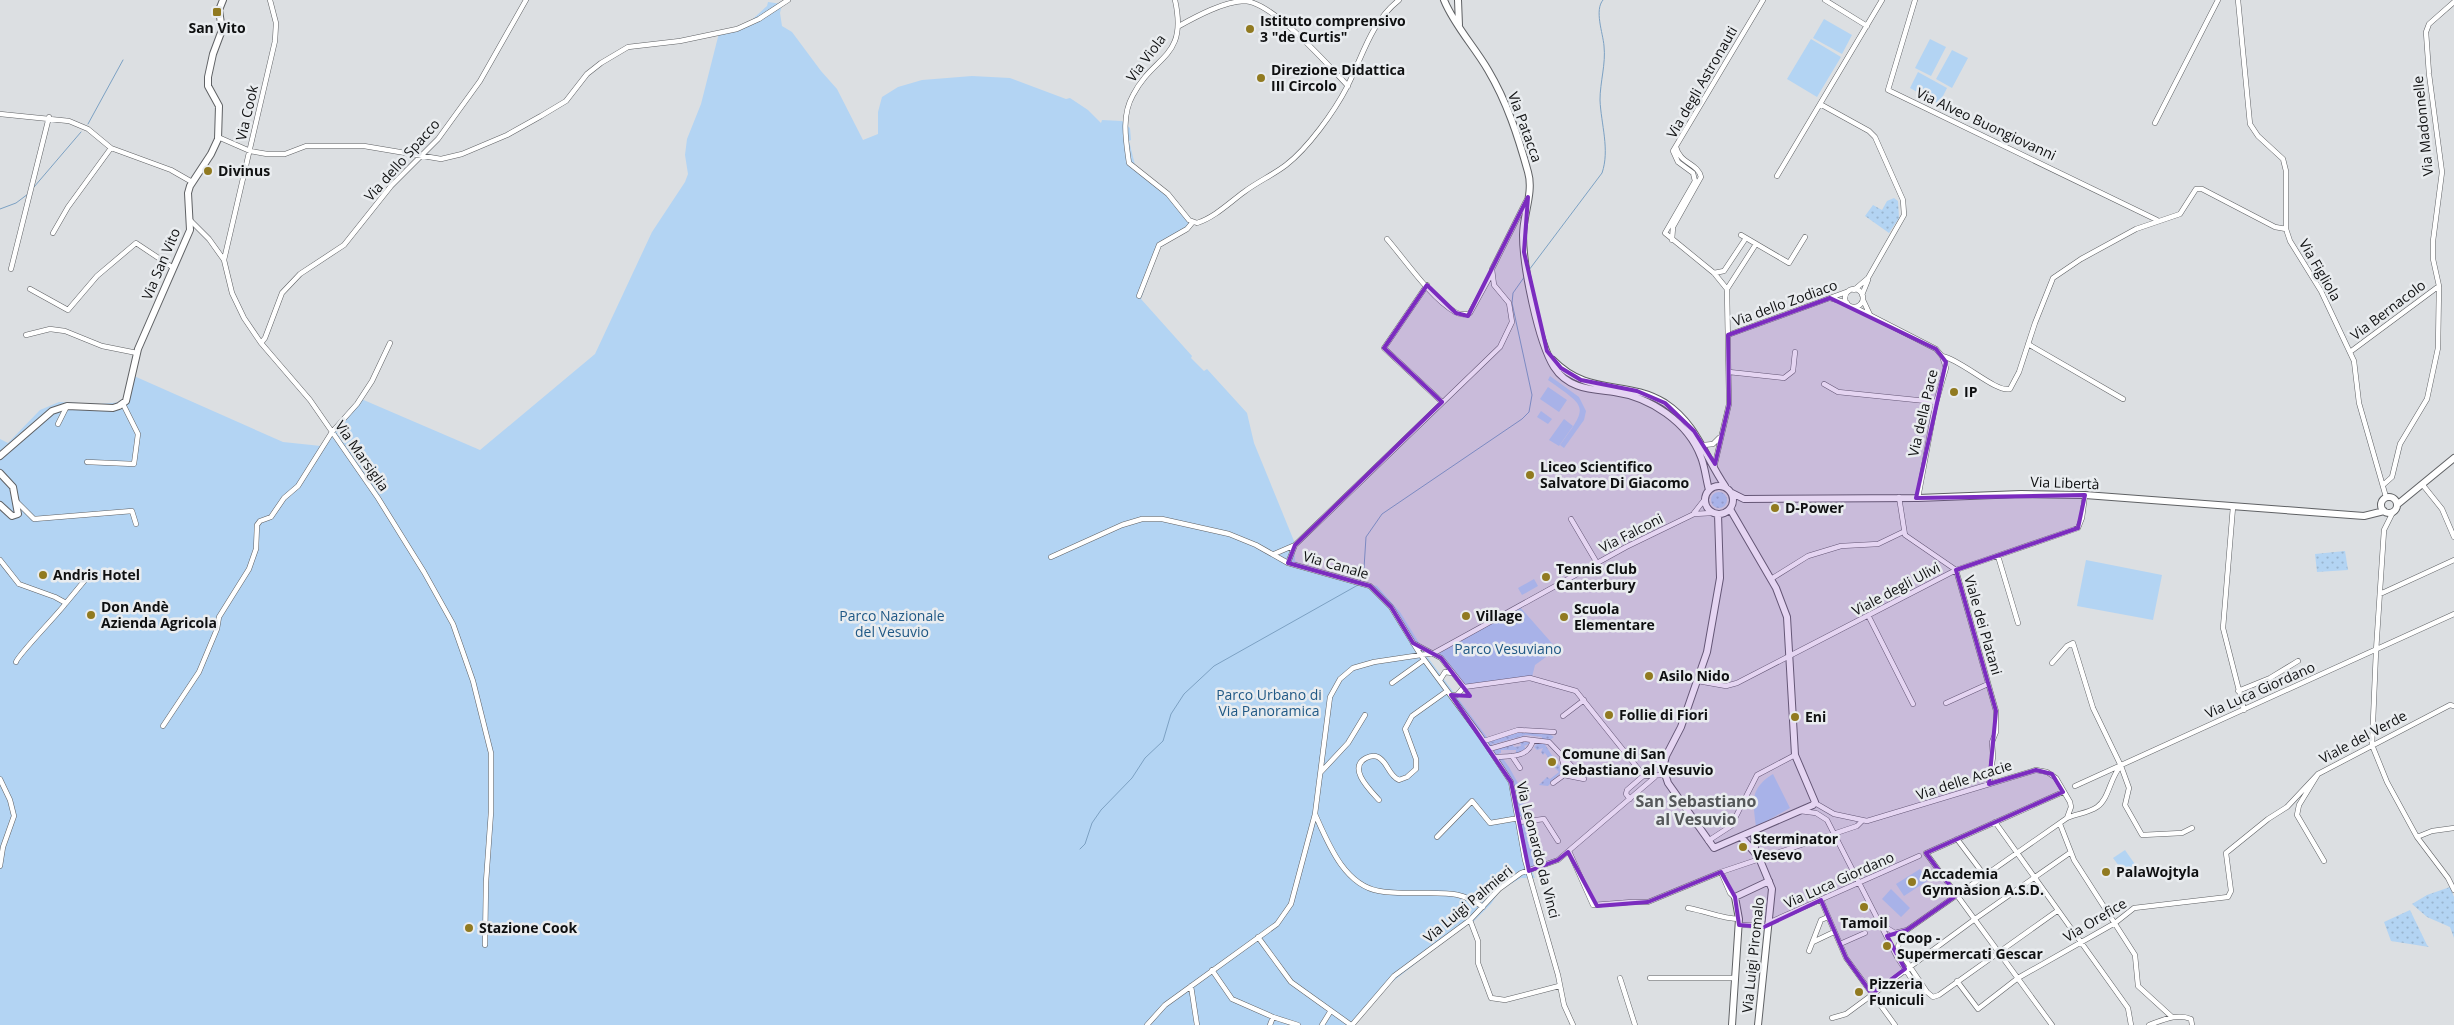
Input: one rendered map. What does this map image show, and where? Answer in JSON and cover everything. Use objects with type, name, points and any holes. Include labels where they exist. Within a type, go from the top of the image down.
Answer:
[{"type":"street","name":"Via San Vito","points":[[123,404],[129,393],[137,353],[172,267],[190,230],[188,193],[192,182],[211,154],[218,137],[219,106],[208,86],[208,77],[213,54],[222,30],[219,10],[223,0]]},
{"type":"street","name":"Via Cook","points":[[224,260],[276,35],[276,22],[270,0]]},
{"type":"street","name":"Via dello Spacco","points":[[261,343],[265,338],[282,293],[300,274],[344,245],[391,186],[438,138],[480,81],[526,0]]},
{"type":"street","points":[[218,137],[250,151],[276,155],[306,146],[364,146],[441,159],[507,135],[566,101],[587,74],[628,47],[717,35],[737,30],[759,19],[788,0]]},
{"type":"street","name":"Via Viola","points":[[1175,0],[1180,26],[1174,44],[1132,95],[1125,129],[1129,163],[1168,194],[1192,223]]},
{"type":"street","points":[[1140,296],[1159,245],[1187,229],[1192,223],[1204,220],[1286,165],[1329,116],[1348,86],[1372,31],[1389,8],[1399,0]]},
{"type":"street","points":[[1444,0],[1454,0]]},
{"type":"street","name":"Via Patacca","points":[[1444,0],[1488,69],[1506,102],[1529,175],[1523,234],[1528,272],[1542,340],[1547,352]]},
{"type":"street","points":[[1458,0],[1459,26]]},
{"type":"street","name":"Via degli Astronauti","points":[[1714,273],[1665,233],[1667,226],[1692,186],[1695,176],[1675,159],[1673,152],[1763,0]]},
{"type":"street","points":[[1825,0],[1867,26]]},
{"type":"street","points":[[1777,176],[1882,0]]},
{"type":"street","name":"Via Alveo Buongiovanni","points":[[1915,0],[1888,90],[2158,221]]},
{"type":"street","points":[[2155,123],[2218,0]]},
{"type":"street","name":"Via Figliola","points":[[2238,0],[2250,124],[2258,136],[2283,159],[2286,171],[2286,229],[2290,241],[2321,291],[2354,361],[2360,403],[2386,497]]},
{"type":"street","name":"Via Viola","points":[[1180,26],[1222,7],[1244,1],[1255,4],[1305,41],[1348,86]]},
{"type":"street","name":"Via Madonnelle","points":[[2382,485],[2392,477],[2400,444],[2428,399],[2438,348],[2440,286],[2433,259],[2432,241],[2442,172],[2426,32],[2428,24],[2454,2]]},
{"type":"street","name":"Via dello Zodiaco","points":[[1728,335],[1851,290],[1868,278],[1902,220],[1904,206],[1875,137],[1861,126],[1820,104]]},
{"type":"street","points":[[0,114],[49,117],[82,126],[111,148],[171,170],[192,182]]},
{"type":"street","points":[[11,269],[49,117]]},
{"type":"street","points":[[53,233],[68,207],[111,148]]},
{"type":"street","points":[[1942,356],[1962,363],[2005,390],[2014,384],[2046,290],[2056,275],[2120,237],[2182,212],[2198,188],[2275,226],[2286,229]]},
{"type":"street","points":[[1274,554],[1295,545],[1500,347],[1512,322],[1509,303],[1494,285],[1492,269],[1528,197]]},
{"type":"street","name":"Via Marsiglia","points":[[191,221],[209,239],[224,260],[234,301],[261,343],[310,400],[332,432],[401,534],[453,624],[473,681],[491,752],[492,782],[486,882],[485,945]]},
{"type":"street","points":[[1741,235],[1789,263],[1805,238]]},
{"type":"street","points":[[1728,289],[1714,273],[1724,271],[1746,238]]},
{"type":"street","points":[[1387,239],[1427,285],[1456,313],[1464,315],[1470,313],[1492,275]]},
{"type":"street","points":[[30,289],[68,310],[97,276],[136,243],[172,267]]},
{"type":"street","points":[[1714,468],[1729,404],[1728,289],[1756,244]]},
{"type":"street","points":[[1730,263],[1738,265],[1738,271]]},
{"type":"street","points":[[1854,307],[1859,306],[1868,278]]},
{"type":"street","points":[[1427,285],[1384,348],[1442,402]]},
{"type":"street","name":"Via Bernacolo","points":[[2350,352],[2440,286]]},
{"type":"street","points":[[1846,303],[1846,295],[1851,290],[1862,297],[1870,316]]},
{"type":"street","name":"Via della Pace","points":[[1830,298],[1846,303],[1936,349],[1942,356],[1946,368],[1936,402],[1918,498]]},
{"type":"street","points":[[26,334],[50,329],[65,331],[102,346],[137,353]]},
{"type":"street","points":[[163,726],[199,672],[218,629],[219,617],[248,569],[256,550],[256,525],[260,520],[271,517],[284,498],[298,486],[332,432],[364,393],[390,343]]},
{"type":"street","points":[[2028,344],[2123,399]]},
{"type":"street","points":[[1547,352],[1561,368],[1581,380],[1592,385],[1637,391],[1665,403],[1687,422],[1704,445],[1714,468],[1725,486],[1732,493],[1731,508],[1771,579],[1787,617],[1795,755],[1814,803],[1742,838],[1712,848],[1664,775],[1663,768],[1666,756],[1676,739],[1707,652],[1720,578],[1715,513],[1707,507],[1705,499],[1709,490],[1716,486],[1725,486]]},
{"type":"street","points":[[1547,352],[1560,374],[1573,384],[1590,390],[1632,396],[1673,418],[1688,433],[1696,445],[1709,490]]},
{"type":"street","points":[[1729,372],[1784,378],[1793,371],[1796,352]]},
{"type":"street","points":[[1824,384],[1838,392],[1936,402]]},
{"type":"street","points":[[0,456],[52,411],[67,406],[105,408],[123,404],[138,434],[134,464],[87,462]]},
{"type":"street","points":[[58,424],[67,406]]},
{"type":"street","points":[[1704,445],[1713,444],[1722,435]]},
{"type":"street","points":[[2454,458],[2398,504],[2384,530],[2372,744],[2388,782],[2417,838],[2448,878],[2454,890]]},
{"type":"street","points":[[0,473],[13,487],[18,514],[14,516],[0,505]]},
{"type":"street","points":[[2422,484],[2442,509],[2454,537]]},
{"type":"street","name":"Via Libertà","points":[[1732,493],[1744,499],[1918,498],[2021,494],[2085,495],[2364,516],[2384,511]]},
{"type":"street","name":"Viale degli Ulivi","points":[[1698,681],[1731,685],[1869,617],[1956,570],[2078,528],[2082,518],[2085,495]]},
{"type":"street","points":[[1771,579],[1808,556],[1841,546],[1878,544],[1903,532],[1899,497]]},
{"type":"street","points":[[2393,512],[2384,511],[2381,503],[2386,497],[2394,498],[2398,504]]},
{"type":"street","name":"Via Falconi","points":[[1694,514],[1705,499]]},
{"type":"street","name":"Via Libertà","points":[[1731,508],[1744,499]]},
{"type":"street","points":[[17,502],[34,519],[132,511],[136,524]]},
{"type":"street","points":[[2233,507],[2224,628],[2244,710]]},
{"type":"street","points":[[1715,513],[1731,508]]},
{"type":"street","name":"Via Falconi","points":[[1147,1025],[1165,1005],[1277,924],[1291,904],[1315,814],[1330,697],[1340,679],[1353,668],[1365,664],[1434,653],[1597,563],[1694,514],[1715,513]]},
{"type":"street","name":"Via Canale","points":[[1051,557],[1122,525],[1142,519],[1180,521],[1229,534],[1274,554],[1288,563],[1359,583],[1378,591],[1391,607],[1425,662],[1435,673]]},
{"type":"street","points":[[1571,519],[1597,563]]},
{"type":"street","name":"Viale dei Platani","points":[[1903,532],[1956,570],[1996,712],[1996,732],[1992,742],[1993,756],[1989,784]]},
{"type":"street","points":[[1288,563],[1295,545]]},
{"type":"street","points":[[1998,556],[2018,622]]},
{"type":"street","points":[[0,560],[19,584],[66,603]]},
{"type":"street","points":[[2380,594],[2454,560]]},
{"type":"street","points":[[16,662],[18,657],[36,639],[85,580]]},
{"type":"street","name":"Via Luca Giordano","points":[[2076,786],[2454,614]]},
{"type":"street","points":[[1869,617],[1913,704]]},
{"type":"street","points":[[1413,643],[1434,653],[1446,664],[1464,687]]},
{"type":"street","points":[[2052,663],[2067,646],[2073,643],[2092,708],[2121,766],[2129,788],[2126,805],[2142,834],[2182,832],[2192,828]]},
{"type":"street","points":[[1392,683],[1425,662],[1434,653]]},
{"type":"street","points":[[2238,691],[2270,678],[2298,661]]},
{"type":"street","points":[[1435,673],[1442,671],[1446,664]]},
{"type":"street","points":[[1440,680],[1445,672],[1453,673]]},
{"type":"street","name":"Via Leonardo da Vinci","points":[[1435,673],[1484,740],[1511,782],[1529,871],[1564,1005],[1573,1025]]},
{"type":"street","points":[[1379,800],[1358,772],[1358,766],[1362,760],[1370,756],[1376,756],[1383,762],[1392,777],[1399,780],[1407,777],[1416,769],[1416,758],[1405,729],[1412,716],[1449,693],[1457,695],[1464,687],[1530,678],[1576,691],[1644,776],[1655,777],[1664,775]]},
{"type":"street","points":[[1946,703],[1988,684]]},
{"type":"street","points":[[1563,716],[1584,700]]},
{"type":"street","name":"Viale del Verde","points":[[2324,861],[2297,815],[2299,805],[2318,774],[2372,744],[2450,705],[2454,706]]},
{"type":"street","points":[[1321,772],[1348,742],[1365,714]]},
{"type":"street","points":[[1484,740],[1518,730],[1554,732]]},
{"type":"street","points":[[1495,757],[1512,756],[1526,752],[1532,746],[1533,740]]},
{"type":"street","points":[[1489,749],[1512,742],[1533,740],[1549,742],[1584,779],[1564,775],[1553,782]]},
{"type":"street","points":[[1561,755],[1565,769],[1564,775]]},
{"type":"street","points":[[1708,842],[1731,826],[1757,775],[1795,755]]},
{"type":"street","points":[[1512,756],[1520,768]]},
{"type":"street","points":[[1630,799],[1626,794],[1627,790],[1666,756]]},
{"type":"street","points":[[1882,925],[1892,932],[1907,930],[2067,818],[2101,804],[2114,774],[2121,766]]},
{"type":"street","name":"Via delle Acacie","points":[[1814,803],[1834,814],[1862,821],[1873,820],[2036,770],[2052,774],[2070,802]]},
{"type":"street","name":"Via Orefice","points":[[1957,981],[1978,1009],[2018,978],[2115,923],[2134,908],[2228,896],[2231,891],[2226,854],[2268,819],[2287,807],[2318,774]]},
{"type":"street","name":"Via Luigi Palmieri","points":[[1258,938],[1291,982],[1330,1012],[1351,1025],[1394,976],[1470,920],[1498,889],[1529,871],[1558,860],[1655,777]]},
{"type":"street","points":[[0,779],[10,800],[14,816],[3,847],[0,866]]},
{"type":"street","points":[[2052,1025],[1926,853],[2063,792]]},
{"type":"street","points":[[1437,837],[1472,801],[1490,823],[1544,820],[1558,841]]},
{"type":"street","points":[[2070,802],[2076,809],[2085,811]]},
{"type":"street","points":[[2067,818],[2071,807],[2070,802]]},
{"type":"street","points":[[1798,811],[1816,813],[1827,820],[1897,956],[1933,997],[1939,995],[2057,910]]},
{"type":"street","points":[[1315,814],[1334,856],[1362,884],[1377,891],[1457,893],[1483,907]]},
{"type":"street","points":[[1827,820],[1834,814]]},
{"type":"street","name":"Via delle Acacie","points":[[1569,851],[1594,905],[1648,902],[1721,872],[1857,826],[1862,821]]},
{"type":"street","points":[[1995,822],[2016,854],[2128,1008],[2131,1025]]},
{"type":"street","points":[[2060,824],[2071,852],[2135,955],[2138,986],[2172,1017]]},
{"type":"street","points":[[2417,838],[2432,832],[2454,828]]},
{"type":"street","name":"Via Luigi Piromalo","points":[[1754,832],[1755,848],[1772,889],[1758,1025]]},
{"type":"street","name":"Via Luigi Piromalo","points":[[1742,838],[1760,859]]},
{"type":"street","points":[[1957,839],[1985,876]]},
{"type":"street","points":[[1832,1018],[1846,1014],[1975,919],[2071,852]]},
{"type":"street","name":"Via Luca Giordano","points":[[1768,925],[1919,856]]},
{"type":"street","points":[[1721,872],[1730,893],[1735,898],[1739,922],[1732,1025]]},
{"type":"street","points":[[1735,898],[1738,894],[1769,881]]},
{"type":"street","points":[[1821,900],[1846,958],[1895,1025]]},
{"type":"street","points":[[1688,908],[1717,914],[1726,919],[1739,922],[1768,925]]},
{"type":"street","points":[[1809,951],[1821,920],[1828,917]]},
{"type":"street","points":[[1470,920],[1478,941],[1478,963],[1491,998],[1505,1000],[1559,986]]},
{"type":"street","points":[[1897,956],[1898,949],[1907,930]]},
{"type":"street","points":[[1813,942],[1834,932]]},
{"type":"street","points":[[1840,944],[1865,933]]},
{"type":"street","points":[[1898,949],[1907,968]]},
{"type":"street","points":[[1212,970],[1232,999],[1273,1017],[1298,1025]]},
{"type":"street","points":[[1620,978],[1635,1025]]},
{"type":"street","points":[[1650,978],[1735,978]]},
{"type":"street","points":[[1191,986],[1197,1025]]},
{"type":"street","points":[[1322,1025],[1330,1012]]},
{"type":"street","points":[[2149,1025],[2162,1023],[2172,1017],[2186,1016],[2191,1019],[2192,1025]]},
{"type":"street","points":[[1270,1025],[1273,1017]]},
{"type":"highlighted area","points":[[1528,197],[1524,252],[1547,351],[1561,368],[1581,380],[1637,391],[1665,403],[1694,431],[1715,464],[1729,404],[1728,335],[1830,298],[1936,349],[1946,362],[1916,498],[2085,495],[2078,528],[1956,570],[1996,711],[1989,784],[2036,770],[2052,774],[2063,792],[1926,853],[1957,895],[1907,930],[1887,936],[1905,969],[1872,994],[1846,958],[1821,900],[1764,927],[1739,925],[1735,897],[1721,872],[1648,902],[1597,906],[1568,852],[1558,860],[1529,871],[1511,782],[1451,695],[1470,696],[1441,658],[1413,643],[1391,607],[1370,586],[1288,563],[1295,545],[1442,402],[1384,348],[1427,285],[1456,313],[1468,316]]},
{"type":"green space","name":"Parco Nazionale del Vesuvio","points":[[768,2],[782,4],[780,13],[782,26],[792,32],[837,89],[863,140],[878,134],[878,112],[882,97],[898,87],[922,80],[972,76],[1010,78],[1066,99],[1070,98],[1088,110],[1101,123],[1102,120],[1122,121],[1130,128],[1131,140],[1129,141],[1135,165],[1171,194],[1192,220],[1190,228],[1173,236],[1160,248],[1141,299],[1192,356],[1191,358],[1204,371],[1207,369],[1247,413],[1254,443],[1294,541],[1295,561],[1302,565],[1377,586],[1400,612],[1429,659],[1509,767],[1520,787],[1536,868],[1532,871],[1535,878],[1521,878],[1500,890],[1491,904],[1474,921],[1459,929],[1386,987],[1355,1025],[0,1025],[0,439],[8,443],[40,410],[59,402],[100,404],[123,402],[134,376],[283,442],[321,446],[335,425],[359,398],[480,450],[595,354],[652,232],[685,182],[688,174],[685,155],[687,139],[701,104],[719,33],[745,26],[767,6]]},
{"type":"green space","points":[[1824,19],[1852,35],[1842,54],[1813,38]]},
{"type":"green space","points":[[1811,39],[1841,57],[1817,97],[1787,79]]},
{"type":"green space","points":[[1930,39],[1946,47],[1931,76],[1915,68]]},
{"type":"green space","points":[[1952,50],[1968,58],[1952,88],[1936,79]]},
{"type":"green space","points":[[1918,72],[1947,88],[1939,104],[1910,88]]},
{"type":"green space","points":[[1894,198],[1898,201],[1899,218],[1889,233],[1865,216],[1873,205],[1882,210],[1887,201]]},
{"type":"green space","points":[[1550,376],[1579,397],[1586,411],[1584,420],[1564,448],[1560,445],[1576,422],[1580,408],[1577,402],[1548,380]]},
{"type":"green space","points":[[1548,387],[1567,400],[1559,412],[1540,399]]},
{"type":"green space","points":[[1541,411],[1552,419],[1548,424],[1537,417]]},
{"type":"green space","points":[[1564,419],[1573,426],[1559,446],[1549,440]]},
{"type":"green space","points":[[1716,492],[1722,492],[1727,497],[1725,506],[1716,508],[1711,503],[1711,497]]},
{"type":"green space","points":[[2345,551],[2348,570],[2317,572],[2315,554]]},
{"type":"green space","points":[[2086,560],[2162,575],[2153,620],[2077,606]]},
{"type":"green space","points":[[1534,579],[1538,586],[1522,595],[1518,588]]},
{"type":"green space","name":"Parco Vesuviano","points":[[1520,607],[1557,649],[1535,665],[1532,677],[1465,686],[1439,653]]},
{"type":"green space","points":[[1520,732],[1546,734],[1546,732],[1554,737],[1550,740],[1526,735],[1494,744],[1490,743],[1490,741]]},
{"type":"green space","points":[[1520,742],[1531,743],[1524,746],[1526,749],[1516,754],[1516,750],[1501,750],[1501,753],[1497,753],[1495,750],[1512,743],[1514,747],[1521,746]]},
{"type":"green space","points":[[1539,742],[1544,743],[1553,757],[1550,760],[1545,753],[1543,755],[1541,752],[1543,748],[1537,750],[1534,747]]},
{"type":"green space","points":[[1556,763],[1563,770],[1548,786],[1539,785],[1547,777],[1550,779],[1559,772],[1553,766]]},
{"type":"green space","points":[[1773,774],[1790,808],[1756,827],[1754,797],[1760,785]]},
{"type":"green space","points":[[2125,850],[2139,870],[2128,878],[2113,858]]},
{"type":"green space","name":"Accademia Gymnàsion A.S.D.","points":[[1920,869],[1927,881],[1904,896],[1896,884]]},
{"type":"green space","points":[[2450,887],[2454,897],[2454,938],[2450,927],[2427,917],[2412,904],[2427,895]]},
{"type":"green space","points":[[1891,889],[1910,908],[1901,917],[1882,899]]},
{"type":"green space","points":[[2410,910],[2429,947],[2391,941],[2384,922]]},
{"type":"waterway","points":[[1529,270],[1602,173],[1605,146],[1600,100],[1604,53],[1599,10],[1603,0]]},
{"type":"waterway","points":[[88,124],[123,60]]},
{"type":"waterway","points":[[34,187],[81,132]]},
{"type":"waterway","points":[[0,209],[16,203],[28,194]]},
{"type":"waterway","points":[[1360,582],[1364,568],[1366,537],[1382,514],[1522,419],[1529,412],[1532,395],[1512,303],[1513,293],[1525,276]]},
{"type":"waterway","points":[[1080,849],[1085,844],[1092,823],[1101,810],[1132,778],[1145,758],[1163,741],[1171,714],[1184,694],[1214,666],[1358,585]]},
{"type":"place","name":"San Vito","points":[[217,12]]},
{"type":"place","name":"Istituto comprensivo 3 \"de Curtis\"","points":[[1250,29]]},
{"type":"place","name":"Direzione Didattica III Circolo","points":[[1261,78]]},
{"type":"place","name":"Divinus","points":[[208,171]]},
{"type":"place","name":"IP","points":[[1954,392]]},
{"type":"place","name":"Liceo Scientifico Salvatore Di Giacomo","points":[[1530,475]]},
{"type":"place","name":"D-Power","points":[[1775,508]]},
{"type":"place","name":"Andris Hotel","points":[[43,575]]},
{"type":"place","name":"Tennis Club Canterbury","points":[[1546,577]]},
{"type":"place","name":"Don Andè Azienda Agricola","points":[[91,615]]},
{"type":"place","name":"Village","points":[[1466,616]]},
{"type":"place","name":"Scuola Elementare","points":[[1564,617]]},
{"type":"place","name":"Asilo Nido","points":[[1649,676]]},
{"type":"place","name":"Follie di Fiori","points":[[1609,715]]},
{"type":"place","name":"Eni","points":[[1795,717]]},
{"type":"place","name":"Comune di San Sebastiano al Vesuvio","points":[[1552,762]]},
{"type":"place","name":"Sterminator Vesevo","points":[[1743,847]]},
{"type":"place","name":"PalaWojtyla","points":[[2106,872]]},
{"type":"place","name":"Accademia Gymnàsion A.S.D.","points":[[1912,882]]},
{"type":"place","name":"Tamoil","points":[[1864,907]]},
{"type":"place","name":"Stazione Cook","points":[[469,928]]},
{"type":"place","name":"Coop - Supermercati Gescar","points":[[1887,946]]},
{"type":"place","name":"Pizzeria Funiculi","points":[[1859,992]]},
{"type":"district","name":"San Sebastiano al Vesuvio","points":[[1696,810]]},
{"type":"park label","name":"Parco Urbano di Via Panoramica","points":[[1269,704]]}]
